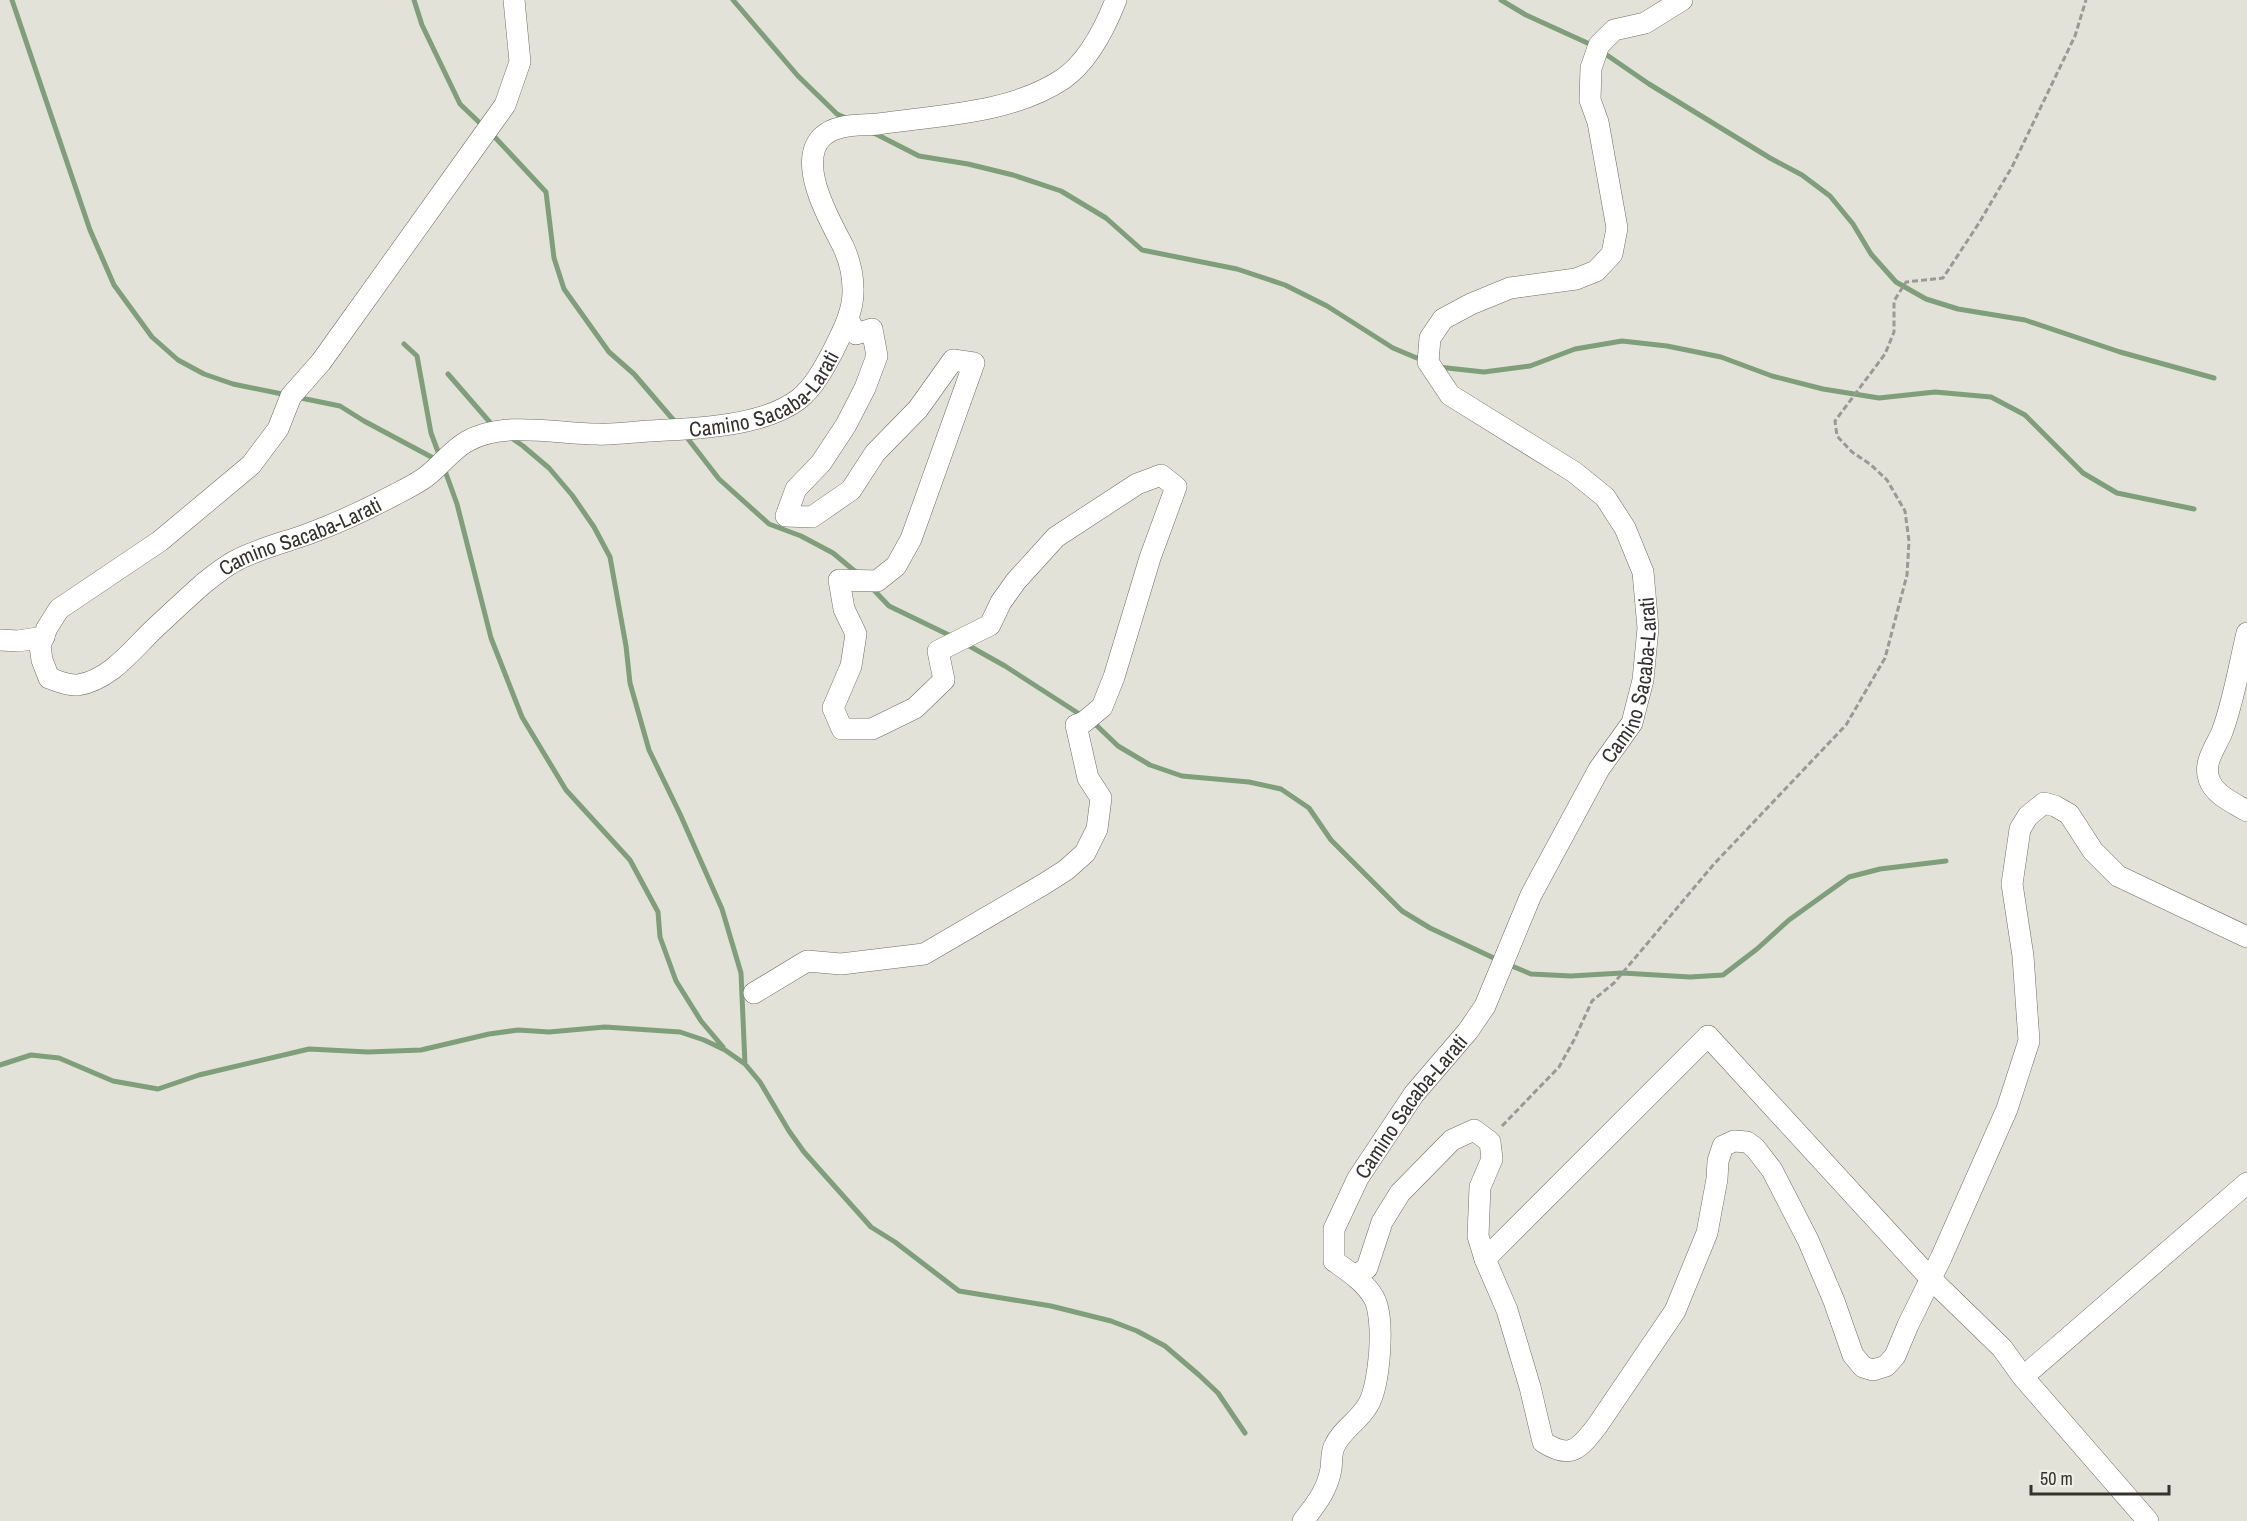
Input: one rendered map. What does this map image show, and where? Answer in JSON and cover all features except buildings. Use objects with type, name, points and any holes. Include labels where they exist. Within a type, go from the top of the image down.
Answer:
[{"type":"street","name":"Camino Sacaba-Larati","points":[[514,0],[520,62],[505,105],[321,362],[291,396],[278,429],[251,465],[169,534],[59,609],[40,646],[42,660],[49,678],[63,684],[76,685],[98,677],[118,665],[179,605],[237,560],[313,532],[398,494],[427,476],[465,442],[485,433],[509,430],[598,435],[697,428],[766,415],[799,399],[821,373],[848,319],[854,292],[844,247],[836,236],[815,183],[814,149],[824,135],[846,126],[991,108],[1031,95],[1065,78],[1082,60],[1106,26],[1116,0]]},
{"type":"street","name":"Camino Sacaba-Larati","points":[[1303,1521],[1324,1493],[1331,1470],[1332,1449],[1341,1433],[1369,1404],[1378,1371],[1381,1323],[1374,1298],[1355,1276],[1334,1261],[1334,1229],[1358,1178],[1414,1094],[1468,1030],[1485,1006],[1531,895],[1599,769],[1632,723],[1643,680],[1648,628],[1643,572],[1625,528],[1605,497],[1574,472],[1450,395],[1428,362],[1430,338],[1443,319],[1471,304],[1510,288],[1576,279],[1596,271],[1612,254],[1617,228],[1598,122],[1590,100],[1591,68],[1599,45],[1614,30],[1645,23],[1682,0]]},
{"type":"street","points":[[754,993],[807,962],[864,963],[924,954],[1044,884],[1066,870],[1085,853],[1097,829],[1101,798],[1088,778],[1076,725],[1084,722],[1102,707],[1129,631],[1153,549],[1176,487],[1161,475],[1137,484],[1056,537],[1016,581],[1001,602],[990,625],[938,651],[944,680],[915,708],[872,729],[842,729],[833,708],[851,666],[856,634],[844,609],[839,580],[877,581],[896,566],[911,539],[974,363],[952,360],[918,409],[875,453],[851,490],[812,517],[786,516],[796,489],[821,463],[846,425],[865,388],[877,356],[872,329],[856,334],[848,319]]},
{"type":"street","points":[[2247,633],[2230,707],[2222,732],[2209,757],[2208,776],[2212,786],[2247,811]]},
{"type":"street","points":[[0,640],[18,641],[44,637]]},
{"type":"street","points":[[1355,1276],[1367,1268],[1382,1222],[1400,1194],[1452,1140],[1474,1130],[1490,1142],[1492,1159],[1480,1187],[1478,1236],[1485,1259],[1507,1310],[1543,1442],[1557,1451],[1568,1452],[1583,1444],[1597,1426],[1675,1311],[1707,1233],[1718,1161],[1723,1146],[1734,1141],[1747,1142],[1755,1148],[1772,1170],[1808,1240],[1834,1300],[1853,1355],[1863,1367],[1873,1370],[1886,1366],[1895,1356],[2007,1109],[2028,1041],[2024,956],[2012,884],[2020,829],[2028,816],[2044,803],[2055,806],[2069,814],[2093,851],[2118,876],[2247,937]]},
{"type":"street","points":[[1485,1259],[1708,1036],[1931,1279],[2002,1348],[2023,1377],[2148,1521]]},
{"type":"street","points":[[2023,1377],[2247,1183]]},
{"type":"path","points":[[1490,1142],[1508,1118],[1559,1067],[1592,1000],[1614,983],[1714,864],[1846,725],[1885,658],[1907,575],[1909,541],[1905,511],[1887,480],[1836,436],[1834,421],[1885,354],[1893,332],[1894,301],[1906,282],[1943,278],[1979,224],[2017,157],[2075,36],[2086,0]]},
{"type":"waterway","points":[[12,0],[90,230],[114,285],[152,337],[178,360],[204,374],[233,384],[287,395]]},
{"type":"waterway","points":[[414,0],[422,25],[460,104],[483,126]]},
{"type":"waterway","points":[[733,0],[798,76],[837,114],[848,119]]},
{"type":"waterway","points":[[1501,0],[1526,15],[1594,46]]},
{"type":"waterway","points":[[1601,51],[1649,84],[1802,175],[1830,196],[1853,224],[1871,254],[1896,282],[1926,299],[1958,309],[2025,320],[2120,352],[2214,378]]},
{"type":"waterway","points":[[490,132],[546,192],[554,258],[564,289],[609,352],[634,374],[676,423]]},
{"type":"waterway","points":[[872,132],[919,156],[968,164],[1013,175],[1061,191],[1106,218],[1142,250],[1237,269],[1285,285],[1327,306],[1393,348],[1424,361]]},
{"type":"waterway","points":[[1438,367],[1484,372],[1530,366],[1575,349],[1622,341],[1667,346],[1721,357],[1772,376],[1823,389],[1879,398],[1935,392],[1991,397],[2025,415],[2083,473],[2117,493],[2194,509]]},
{"type":"waterway","points":[[404,344],[417,356],[431,433],[440,457]]},
{"type":"waterway","points":[[448,374],[494,427]]},
{"type":"waterway","points":[[296,397],[340,406],[437,460]]},
{"type":"waterway","points":[[685,435],[719,479],[769,524],[801,536],[833,553],[857,573]]},
{"type":"waterway","points":[[510,437],[549,468],[572,495],[594,527],[610,557],[626,646],[630,683],[649,750],[722,909],[741,973],[745,1064]]},
{"type":"waterway","points":[[444,468],[457,504],[491,638],[522,717],[566,790],[630,860],[658,912],[660,937],[676,981],[701,1021],[723,1047]]},
{"type":"waterway","points":[[870,586],[889,606],[953,637]]},
{"type":"waterway","points":[[964,643],[1005,666],[1084,717]]},
{"type":"waterway","points":[[1092,721],[1118,746],[1150,765],[1182,776],[1249,782],[1281,789],[1309,808],[1331,840],[1402,911],[1430,928],[1498,960]]},
{"type":"waterway","points":[[1507,964],[1531,974],[1571,976],[1622,973],[1690,977],[1723,975],[1789,920],[1849,877],[1880,869],[1946,861]]},
{"type":"waterway","points":[[0,1065],[31,1055],[59,1058],[113,1081],[158,1089],[199,1075],[309,1049],[368,1052],[421,1050],[489,1034],[518,1030],[549,1032],[605,1027],[680,1032],[725,1050],[745,1064],[760,1082],[804,1152],[871,1227],[895,1242],[959,1291],[1051,1306],[1111,1321],[1137,1331],[1165,1346],[1199,1375],[1218,1393],[1245,1433]]}]
